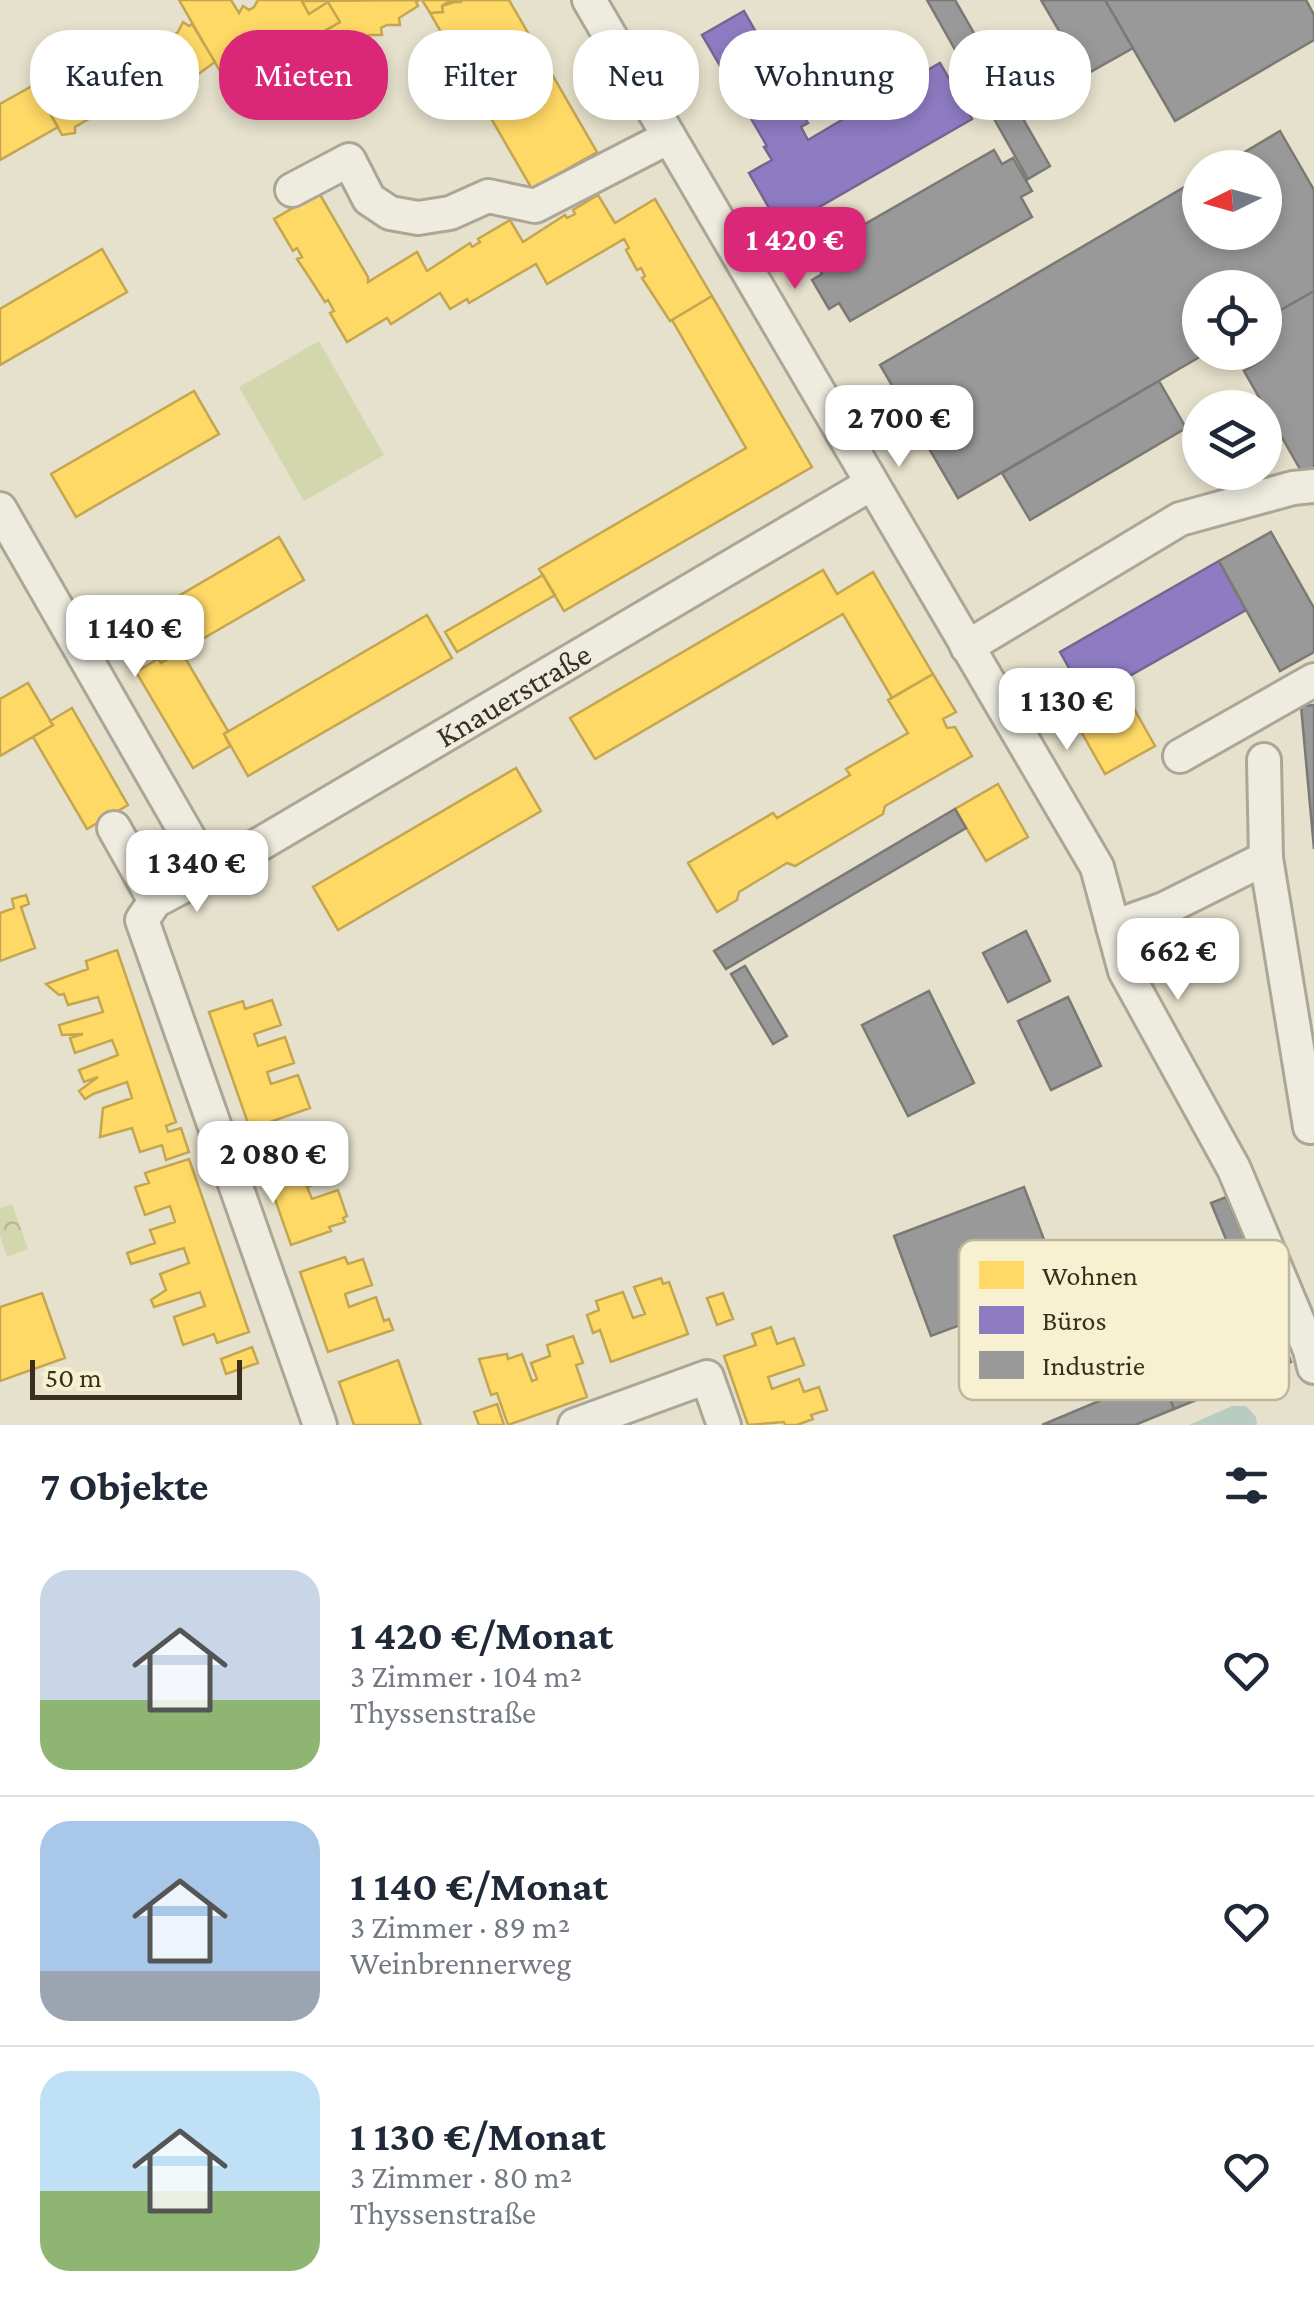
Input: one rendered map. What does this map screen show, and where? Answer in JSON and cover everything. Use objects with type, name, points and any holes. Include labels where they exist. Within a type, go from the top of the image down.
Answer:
[{"type":"street","points":[[589,0],[1098,867],[1124,970],[1234,1170],[1264,1240]]},
{"type":"street","points":[[292,190],[349,160],[369,199],[390,213],[418,218],[450,213],[488,196],[535,206],[668,137]]},
{"type":"street","name":"Knauerstraße","points":[[148,910],[872,484]]},
{"type":"street","points":[[968,647],[1180,519],[1293,488],[1314,486]]},
{"type":"street","points":[[0,509],[209,872]]},
{"type":"street","points":[[1180,756],[1314,680]]},
{"type":"street","points":[[1264,760],[1266,858],[1310,1126],[1314,1126]]},
{"type":"street","points":[[114,828],[148,910],[320,1425]]},
{"type":"street","points":[[1113,927],[1164,910],[1266,858]]},
{"type":"street","points":[[1289,1300],[1314,1366]]},
{"type":"street","points":[[575,1425],[706,1376],[724,1425]]},
{"type":"green space","points":[[319,341],[384,455],[304,501],[239,387]]},
{"type":"green space","points":[[12,1204],[28,1249],[7,1257],[0,1236],[0,1208]]},
{"type":"shaded area","points":[[1232,1406],[1246,1406],[1256,1417],[1257,1425],[1189,1425]]},
{"type":"building: Wohnen","points":[[179,0],[231,0],[239,13],[243,6],[249,10],[254,7],[258,0],[301,0],[309,14],[328,2],[340,22],[326,30],[219,30],[219,69]]},
{"type":"building: Wohnen","points":[[420,0],[416,2],[418,6],[399,18],[400,25],[387,25],[381,30],[327,30],[340,22],[328,2],[309,14],[302,1]]},
{"type":"building: Wohnen","points":[[422,0],[461,2],[448,2],[442,6],[443,12],[430,13]]},
{"type":"building: Wohnen","points":[[461,0],[509,0],[526,30],[440,30],[430,13],[443,12],[442,6]]},
{"type":"building: Wohnen","points":[[183,22],[192,24],[196,30],[179,30]]},
{"type":"building: Wohnen","points":[[199,36],[215,62],[199,74]]},
{"type":"building: Wohnen","points":[[553,76],[573,111],[573,120],[578,120],[597,152],[532,189],[492,120],[553,120]]},
{"type":"building: Wohnen","points":[[30,87],[30,120],[54,120],[58,127],[0,160],[0,104]]},
{"type":"building: Wohnen","points":[[54,120],[87,120],[75,127],[75,133],[62,135]]},
{"type":"building: Wohnen","points":[[319,193],[368,282],[417,252],[427,271],[470,243],[472,247],[480,242],[478,239],[510,220],[523,242],[565,215],[567,218],[575,214],[573,210],[598,195],[615,223],[655,199],[712,296],[670,321],[642,278],[645,276],[641,268],[637,270],[624,239],[547,284],[536,264],[469,303],[467,299],[450,309],[440,293],[391,324],[387,318],[347,342],[330,313],[334,311],[328,300],[325,302],[297,259],[302,257],[297,248],[293,251],[274,219]]},
{"type":"building: Wohnen","points":[[102,249],[127,292],[0,365],[0,309]]},
{"type":"building: Wohnen","points":[[712,296],[812,467],[564,611],[539,569],[746,448],[672,320]]},
{"type":"building: Wohnen","points":[[194,391],[219,434],[76,517],[51,474]]},
{"type":"building: Wohnen","points":[[279,537],[304,580],[161,663],[136,621]]},
{"type":"building: Wohnen","points":[[823,570],[837,594],[873,572],[933,674],[892,698],[843,614],[595,759],[570,718]]},
{"type":"building: Wohnen","points":[[543,575],[555,595],[457,652],[445,632]]},
{"type":"building: Wohnen","points":[[427,615],[452,658],[248,776],[224,734]]},
{"type":"building: Wohnen","points":[[181,651],[228,731],[224,734],[230,746],[193,768],[136,672]]},
{"type":"building: Wohnen","points":[[933,674],[956,712],[943,719],[947,728],[955,727],[972,756],[885,806],[883,814],[795,866],[787,863],[739,892],[737,900],[717,912],[688,863],[773,813],[777,818],[850,775],[846,769],[908,733],[888,700]]},
{"type":"building: Wohnen","points":[[1119,682],[1155,746],[1105,774],[1069,710]]},
{"type":"building: Wohnen","points":[[28,683],[53,725],[0,756],[0,699]]},
{"type":"building: Wohnen","points":[[72,708],[128,805],[87,829],[33,737]]},
{"type":"building: Wohnen","points":[[516,768],[541,811],[338,930],[313,887]]},
{"type":"building: Wohnen","points":[[998,784],[1028,837],[986,861],[955,809]]},
{"type":"building: Wohnen","points":[[26,895],[29,904],[21,907],[35,948],[0,961],[0,913],[14,908],[12,899]]},
{"type":"building: Wohnen","points":[[117,950],[176,1122],[166,1126],[168,1132],[181,1128],[189,1152],[166,1160],[162,1145],[140,1152],[132,1128],[100,1137],[103,1108],[132,1098],[127,1082],[85,1099],[79,1091],[98,1077],[84,1082],[79,1070],[118,1055],[112,1040],[75,1053],[70,1038],[83,1034],[62,1035],[59,1025],[103,1012],[98,997],[68,1005],[64,994],[59,995],[46,984],[88,969],[86,961]]},
{"type":"building: Wohnen","points":[[272,1000],[281,1025],[254,1034],[258,1046],[285,1037],[294,1063],[267,1072],[271,1084],[298,1075],[310,1108],[250,1129],[209,1012],[243,1001],[245,1009]]},
{"type":"building: Wohnen","points":[[280,1125],[287,1150],[265,1157],[257,1134]]},
{"type":"building: Wohnen","points":[[311,1144],[315,1156],[333,1150],[338,1163],[330,1165],[334,1178],[307,1187],[312,1199],[338,1190],[347,1216],[343,1218],[345,1222],[329,1227],[331,1231],[291,1245],[263,1165]]},
{"type":"building: Wohnen","points":[[189,1159],[249,1332],[217,1343],[214,1334],[183,1345],[174,1317],[205,1306],[200,1292],[154,1307],[151,1300],[166,1290],[160,1274],[189,1263],[184,1248],[131,1264],[127,1253],[155,1243],[150,1230],[175,1222],[170,1206],[145,1215],[135,1187],[149,1183],[145,1173]]},
{"type":"building: Wohnen","points":[[345,1257],[348,1264],[363,1259],[372,1285],[345,1294],[349,1307],[376,1297],[384,1321],[389,1319],[393,1330],[328,1352],[300,1272]]},
{"type":"building: Wohnen","points":[[661,1278],[663,1284],[669,1282],[688,1334],[611,1362],[600,1330],[593,1333],[587,1315],[599,1310],[596,1301],[623,1292],[633,1318],[645,1314],[634,1287]]},
{"type":"building: Wohnen","points":[[42,1293],[65,1358],[0,1381],[0,1307]]},
{"type":"building: Wohnen","points":[[723,1293],[733,1319],[717,1325],[707,1298]]},
{"type":"building: Wohnen","points":[[771,1327],[777,1344],[794,1338],[804,1365],[768,1377],[772,1389],[799,1379],[804,1392],[819,1387],[827,1410],[797,1425],[748,1425],[724,1356],[756,1345],[752,1334]]},
{"type":"building: Wohnen","points":[[573,1336],[583,1363],[576,1365],[587,1397],[508,1425],[497,1393],[491,1395],[479,1359],[507,1354],[508,1359],[522,1354],[532,1381],[537,1379],[531,1363],[550,1356],[547,1345]]},
{"type":"building: Wohnen","points":[[252,1347],[258,1363],[226,1374],[221,1359]]},
{"type":"building: Wohnen","points":[[398,1360],[421,1425],[354,1425],[339,1382]]},
{"type":"building: Wohnen","points":[[497,1404],[504,1425],[479,1425],[474,1412]]},
{"type":"building: Büros","points":[[744,11],[755,30],[719,30],[719,64],[702,35]]},
{"type":"building: Büros","points":[[940,63],[949,79],[949,120],[970,120],[781,229],[749,173],[772,160],[764,147],[767,146],[752,120],[806,120],[808,123],[801,127],[808,140],[842,120],[929,120],[929,69]]},
{"type":"building: Büros","points":[[1219,561],[1246,610],[1087,700],[1060,652]]},
{"type":"building: Industrie","points":[[927,0],[955,0],[972,30],[949,30],[949,39]]},
{"type":"building: Industrie","points":[[1041,0],[1105,0],[1133,48],[1091,72],[1091,30],[1059,30]]},
{"type":"building: Industrie","points":[[1105,0],[1306,0],[1314,15],[1314,40],[1175,121]]},
{"type":"building: Industrie","points":[[995,120],[1024,120],[1050,166],[1028,179]]},
{"type":"building: Industrie","points":[[1280,131],[1314,190],[1314,291],[1282,309],[1282,270],[1182,270],[1182,367],[958,498],[880,365],[1182,189],[1182,250],[1282,250],[1282,150],[1248,150]]},
{"type":"building: Industrie","points":[[994,150],[1002,164],[1013,158],[1032,191],[1021,197],[1032,217],[850,321],[839,303],[829,309],[812,280],[822,274],[811,255]]},
{"type":"building: Industrie","points":[[1314,291],[1314,470],[1304,476],[1282,438],[1282,390],[1255,390],[1244,371],[1282,370],[1282,309]]},
{"type":"building: Industrie","points":[[1159,381],[1182,421],[1182,430],[1030,520],[1002,473]]},
{"type":"building: Industrie","points":[[1271,532],[1314,608],[1314,652],[1280,671],[1219,561]]},
{"type":"building: Industrie","points":[[1314,705],[1314,849],[1301,706]]},
{"type":"building: Industrie","points":[[955,809],[966,828],[726,969],[714,951]]},
{"type":"building: Industrie","points":[[1026,931],[1050,981],[1008,1002],[983,953]]},
{"type":"building: Industrie","points":[[745,966],[787,1036],[773,1044],[731,974]]},
{"type":"building: Industrie","points":[[929,991],[974,1083],[908,1116],[862,1025]]},
{"type":"building: Industrie","points":[[1068,997],[1101,1066],[1051,1090],[1018,1021]]},
{"type":"building: Industrie","points":[[1024,1187],[1044,1240],[959,1240],[959,1326],[931,1336],[894,1236]]},
{"type":"building: Industrie","points":[[1226,1197],[1245,1240],[1226,1240],[1211,1203]]},
{"type":"building: Industrie","points":[[1102,1400],[1171,1400],[1174,1409],[1135,1425],[1042,1425]]},
{"type":"building: Industrie","points":[[1171,1400],[1196,1400],[1174,1409]]}]
